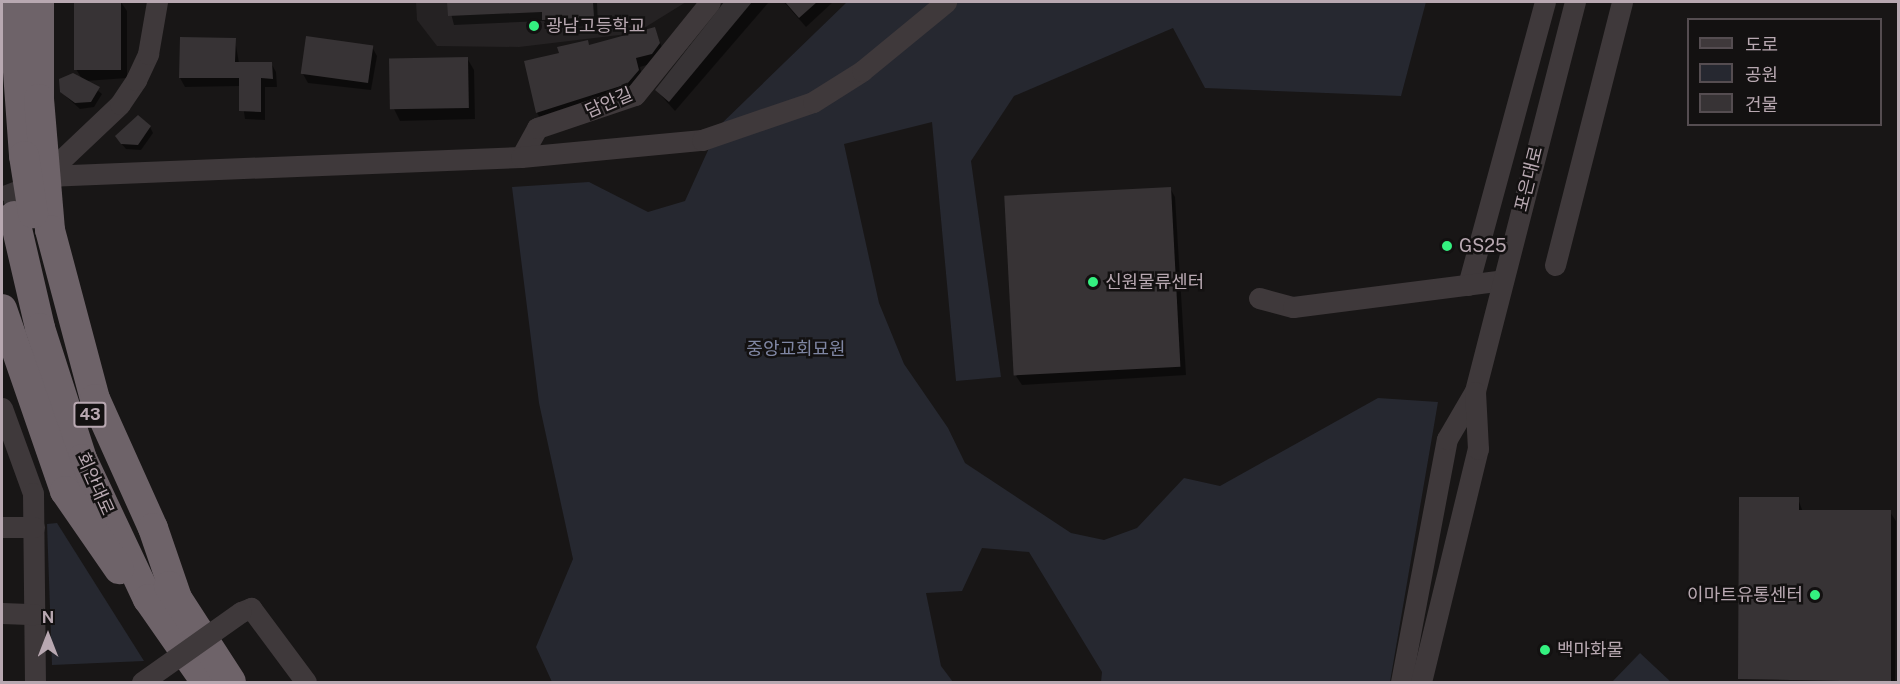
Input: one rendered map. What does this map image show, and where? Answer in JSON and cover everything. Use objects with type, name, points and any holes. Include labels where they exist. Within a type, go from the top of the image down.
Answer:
[{"type":"highway","name":"43","points":[[13,2],[14,158]]},
{"type":"highway","points":[[32,197],[39,99],[39,2]]},
{"type":"highway","name":"43","points":[[2,126],[32,197]]},
{"type":"highway","name":"회안대로","points":[[32,197],[40,328],[82,459],[148,598],[206,682]]},
{"type":"highway","name":"회안대로","points":[[32,197],[55,312],[101,444],[179,604],[231,682]]},
{"type":"highway","points":[[2,309],[65,491],[115,566],[148,598]]},
{"type":"street","points":[[32,197],[120,104],[136,80],[148,54],[157,2]]},
{"type":"street","name":"담안길","points":[[521,157],[537,128],[635,95],[710,2]]},
{"type":"street","points":[[32,197],[702,140],[759,124],[813,102],[862,71],[946,2]]},
{"type":"street","points":[[1468,285],[1545,2]]},
{"type":"street","name":"포은대로","points":[[1401,682],[1447,439],[1475,391],[1575,2]]},
{"type":"street","points":[[1555,265],[1622,2]]},
{"type":"street","points":[[1259,298],[1293,308],[1503,280]]},
{"type":"street","name":"포은대로","points":[[1421,682],[1478,449],[1475,391]]},
{"type":"street","points":[[2,408],[7,440],[33,493],[35,682]]},
{"type":"street","points":[[2,527],[34,527]]},
{"type":"street","points":[[142,682],[241,612],[251,608],[306,682]]},
{"type":"street","points":[[2,614],[35,614]]},
{"type":"shaded area","name":"광남고등학교","points":[[416,2],[686,2],[636,33],[519,47],[437,46],[417,20]]},
{"type":"green space","name":"중앙교회묘원","points":[[847,2],[1426,2],[1401,96],[1205,88],[1173,28],[1014,96],[971,161],[1001,377],[956,381],[932,122],[844,144],[879,303],[904,364],[948,428],[965,463],[1071,533],[1104,540],[1137,528],[1184,478],[1220,486],[1378,398],[1438,402],[1390,682],[1101,682],[1102,672],[1029,552],[982,548],[962,591],[926,593],[941,666],[953,682],[552,682],[536,647],[573,559],[539,403],[512,187],[589,182],[648,212],[685,201],[719,126]]},
{"type":"green space","points":[[57,523],[144,661],[52,665],[47,524]]},
{"type":"green space","points":[[1640,653],[1671,682],[1612,682]]},
{"type":"building","points":[[74,2],[121,2],[121,70],[74,70]]},
{"type":"building","points":[[447,2],[593,2],[594,17],[542,20],[542,12],[448,16]]},
{"type":"building","points":[[724,2],[752,2],[669,102],[655,90]]},
{"type":"building","points":[[785,2],[817,2],[799,18]]},
{"type":"building","points":[[655,27],[660,43],[652,54],[636,58],[639,70],[627,84],[536,113],[524,61],[559,53],[557,47],[588,40],[589,45]]},
{"type":"building","points":[[306,36],[373,45],[368,83],[301,74]]},
{"type":"building","points":[[180,37],[236,38],[235,62],[272,62],[273,79],[261,78],[261,112],[239,111],[239,78],[179,78]]},
{"type":"building","points":[[468,57],[469,108],[390,109],[389,58]]},
{"type":"building","points":[[73,73],[100,87],[91,102],[75,103],[60,92],[59,79]]},
{"type":"building","points":[[138,115],[151,126],[138,145],[121,144],[115,136]]},
{"type":"building","name":"신원물류센터","points":[[1171,187],[1180,367],[1014,375],[1004,196]]},
{"type":"building","name":"이마트유통센터","points":[[1739,497],[1799,497],[1799,510],[1891,510],[1891,682],[1738,679]]},
{"type":"tunnel","points":[[2,197],[34,185]]},
{"type":"place","name":"광남고등학교","points":[[534,26]]},
{"type":"place","name":"GS25","points":[[1447,246]]},
{"type":"place","name":"신원물류센터","points":[[1093,282]]},
{"type":"place","name":"이마트유통센터","points":[[1815,595]]},
{"type":"place","name":"백마화물","points":[[1545,650]]}]
